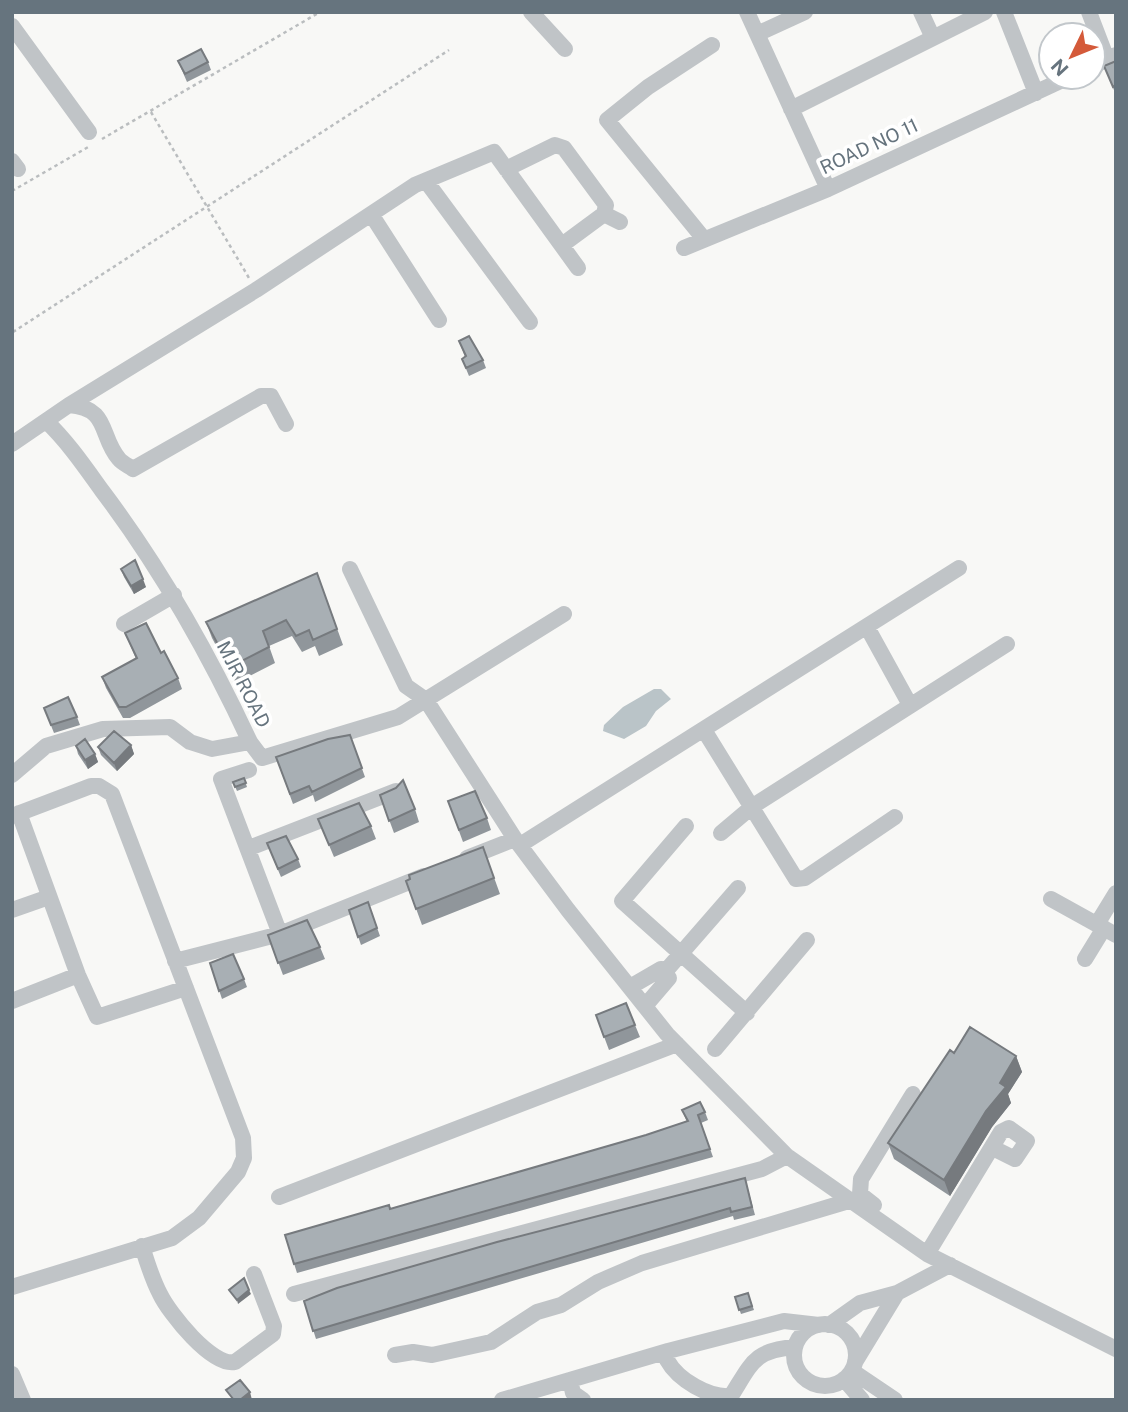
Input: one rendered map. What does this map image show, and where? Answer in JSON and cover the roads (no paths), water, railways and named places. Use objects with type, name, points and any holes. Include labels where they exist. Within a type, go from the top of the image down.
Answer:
[{"type":"street","points":[[531,12],[565,49]]},
{"type":"street","points":[[747,12],[828,189]]},
{"type":"street","points":[[757,34],[806,12]]},
{"type":"street","points":[[920,12],[933,38]]},
{"type":"street","points":[[791,109],[985,12]]},
{"type":"street","points":[[1004,12],[1036,93]]},
{"type":"street","points":[[12,26],[89,132]]},
{"type":"street","points":[[704,239],[607,120],[648,87],[712,44]]},
{"type":"street","name":"ROAD NO 11","points":[[684,248],[828,189],[1040,91]]},
{"type":"street","points":[[506,169],[555,145],[564,148],[606,205],[604,214],[562,245]]},
{"type":"street","points":[[12,444],[371,214],[426,181],[494,152],[578,268]]},
{"type":"street","points":[[426,181],[530,323]]},
{"type":"street","points":[[371,214],[439,320]]},
{"type":"street","points":[[604,214],[620,222]]},
{"type":"street","points":[[57,413],[92,411],[103,424],[118,459],[133,469],[261,396],[271,396],[286,424]]},
{"type":"street","name":"MJR ROAD","points":[[57,413],[62,436],[128,525],[174,595],[258,754],[268,757],[398,717],[564,614]]},
{"type":"street","points":[[175,961],[280,934],[517,842],[704,730],[959,568]]},
{"type":"street","points":[[350,569],[406,686],[426,700],[517,842],[677,1044],[787,1156],[930,1248]]},
{"type":"street","points":[[124,624],[174,595]]},
{"type":"street","points":[[867,627],[911,705]]},
{"type":"street","points":[[721,833],[753,806],[1007,645]]},
{"type":"street","points":[[12,775],[46,746],[103,729],[170,727],[190,742],[212,750],[250,742]]},
{"type":"street","points":[[704,730],[796,879],[800,880],[895,817]]},
{"type":"street","points":[[249,770],[221,779],[280,934]]},
{"type":"street","points":[[12,1287],[172,1238],[199,1218],[237,1172],[244,1158],[243,1138],[186,988],[175,961],[115,802],[105,789],[91,786],[15,815],[97,1017],[186,988]]},
{"type":"street","points":[[249,848],[396,791]]},
{"type":"street","points":[[686,826],[622,901],[747,1013]]},
{"type":"street","points":[[664,973],[738,888]]},
{"type":"street","points":[[1085,958],[1105,929],[1116,893]]},
{"type":"street","points":[[12,910],[49,897]]},
{"type":"street","points":[[1051,899],[1105,929]]},
{"type":"street","points":[[716,1049],[807,940]]},
{"type":"street","points":[[631,988],[661,970],[669,978],[645,1006]]},
{"type":"street","points":[[12,1001],[78,975]]},
{"type":"street","points":[[278,1197],[677,1044]]},
{"type":"street","points":[[913,1094],[858,1186],[866,1200],[950,1265],[1116,1349]]},
{"type":"street","points":[[930,1248],[993,1148]]},
{"type":"street","points":[[293,1294],[762,1169],[787,1156]]},
{"type":"street","points":[[395,1355],[413,1352],[432,1354],[491,1342],[537,1312],[561,1305],[598,1282],[642,1263],[852,1200]]},
{"type":"street","points":[[142,1247],[160,1294],[172,1314],[214,1357],[228,1364],[235,1363],[271,1338],[274,1331],[254,1274]]},
{"type":"street","points":[[897,1293],[850,1370],[826,1387],[806,1380],[795,1363],[796,1347],[802,1335],[824,1325],[846,1309],[897,1293],[950,1265]]},
{"type":"street","points":[[502,1400],[668,1351],[784,1321],[824,1325],[846,1334],[852,1342],[850,1370],[862,1400]]},
{"type":"street","points":[[668,1351],[668,1364],[702,1390],[719,1397],[732,1398],[755,1357],[764,1352],[796,1347]]},
{"type":"street","points":[[850,1370],[894,1400]]},
{"type":"street","points":[[12,1374],[23,1400]]},
{"type":"street","points":[[570,1380],[571,1390],[583,1400]]}]
